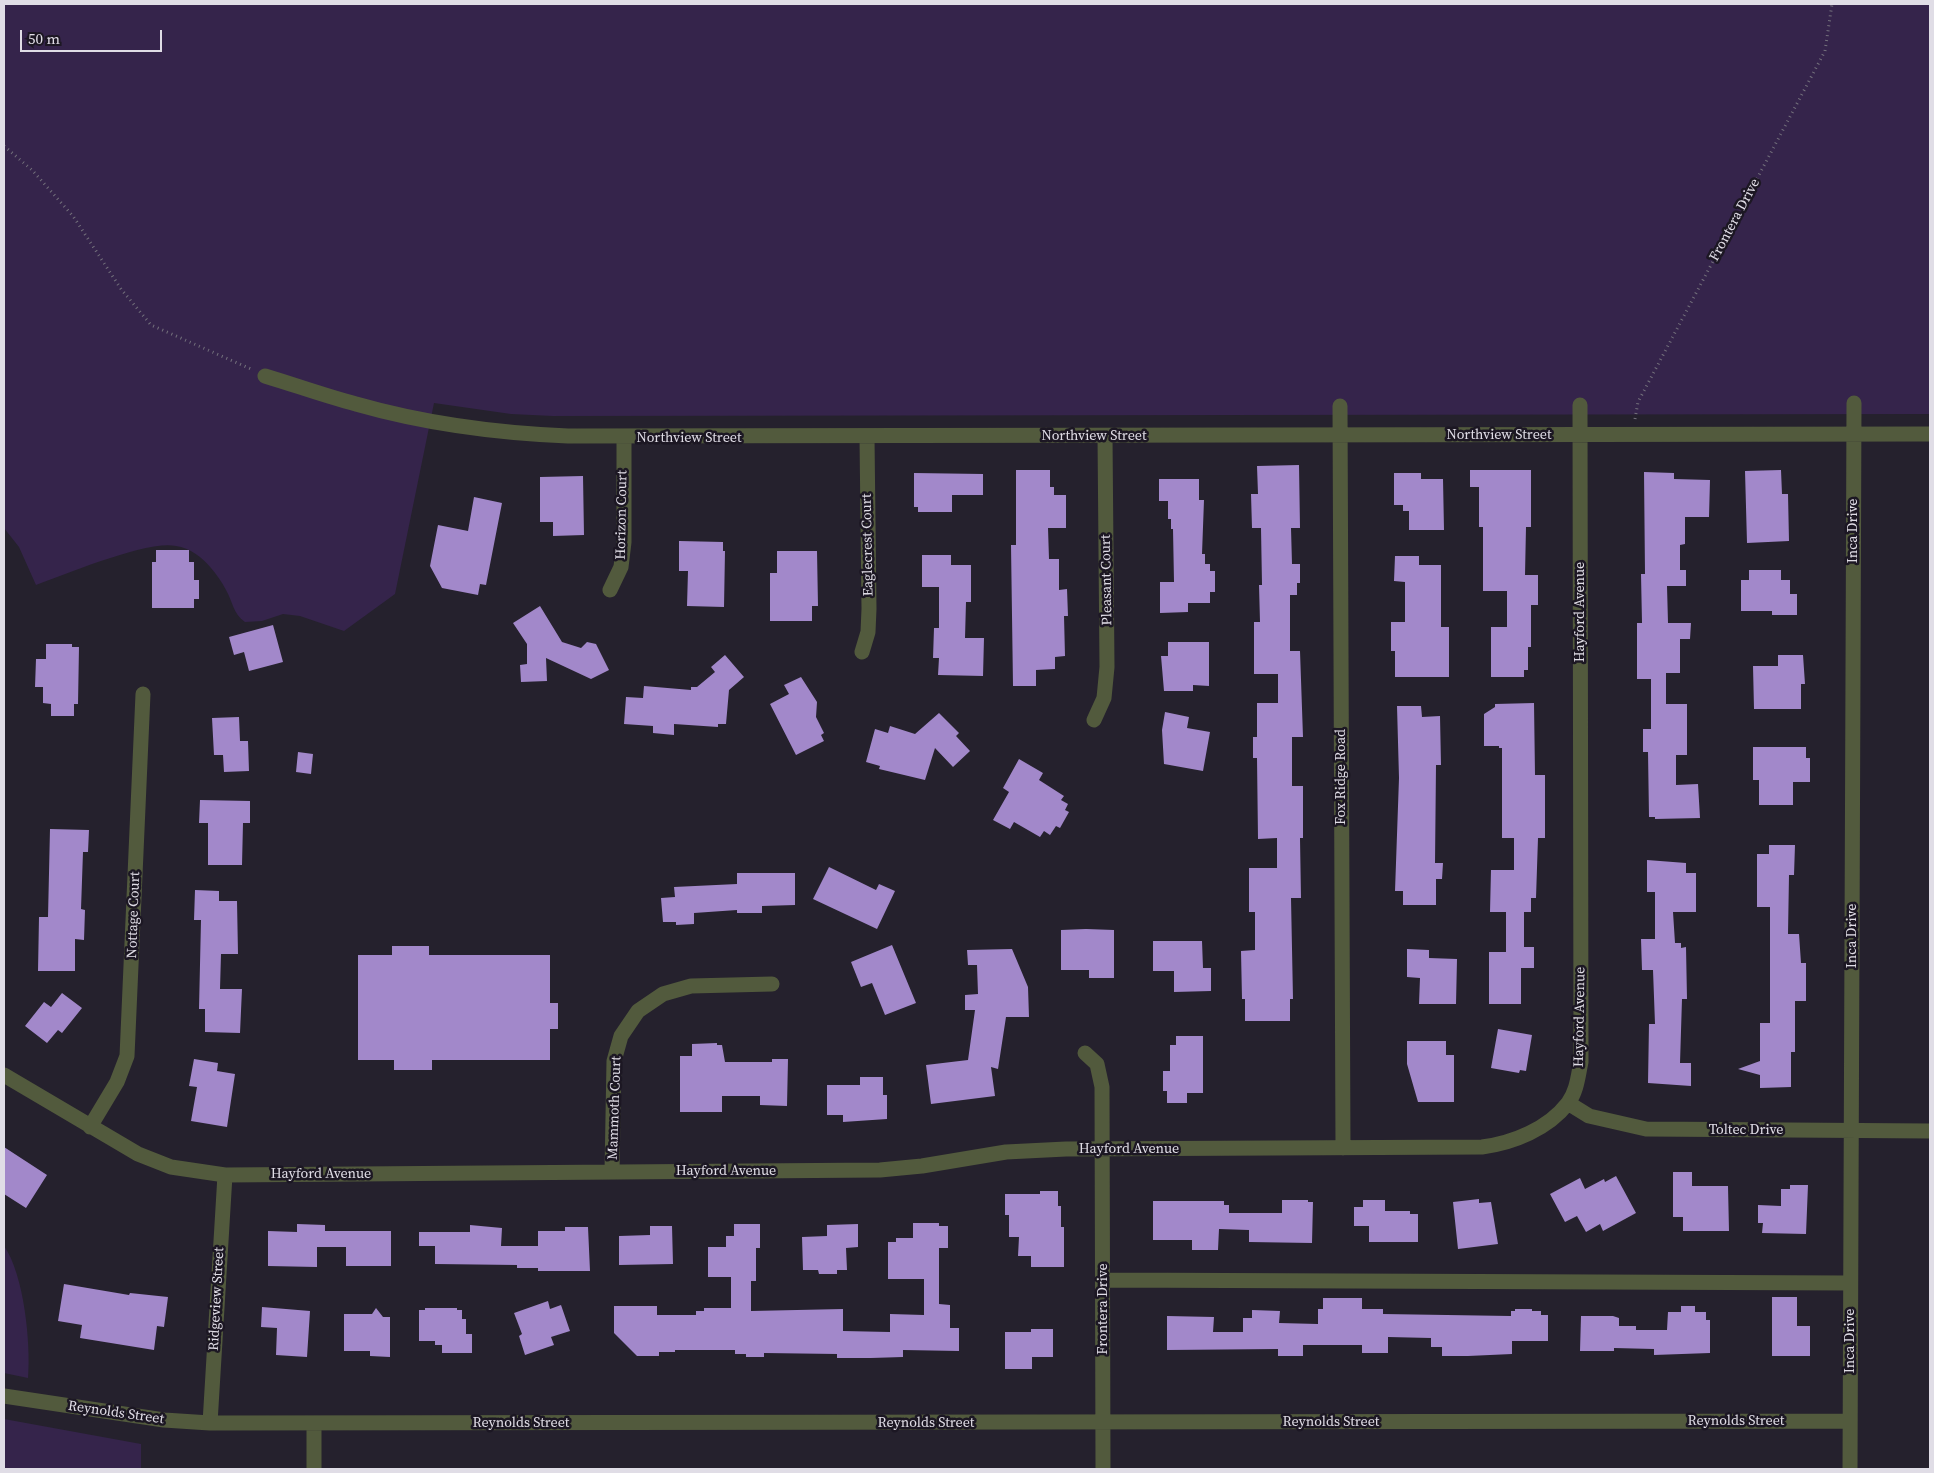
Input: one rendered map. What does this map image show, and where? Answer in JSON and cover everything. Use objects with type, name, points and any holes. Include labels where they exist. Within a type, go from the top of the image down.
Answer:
[{"type":"street","name":"Northview Street","points":[[265,376],[356,404],[461,427],[531,435],[624,438],[1930,434]]},
{"type":"street","name":"Inca Drive","points":[[1850,1469],[1854,403]]},
{"type":"street","name":"Hayford Avenue","points":[[4,1075],[138,1154],[171,1167],[225,1175],[880,1170],[922,1166],[1006,1152],[1102,1149],[1482,1147],[1505,1144],[1528,1134],[1548,1121],[1568,1103],[1577,1084],[1580,1062],[1580,405]]},
{"type":"street","name":"Fox Ridge Road","points":[[1340,406],[1343,1148]]},
{"type":"street","name":"Pleasant Court","points":[[1094,720],[1104,698],[1108,667],[1105,436]]},
{"type":"street","name":"Eaglecrest Court","points":[[862,652],[868,632],[869,609],[867,437]]},
{"type":"street","name":"Horizon Court","points":[[610,590],[621,567],[624,542],[624,438]]},
{"type":"street","name":"Nottage Court","points":[[90,1126],[117,1082],[127,1056],[143,694]]},
{"type":"street","name":"Mammoth Court","points":[[612,1172],[614,1061],[621,1036],[638,1011],[663,994],[691,986],[772,984]]},
{"type":"street","name":"Frontera Drive","points":[[1085,1053],[1098,1064],[1102,1087],[1103,1469]]},
{"type":"street","name":"Toltec Drive","points":[[1568,1103],[1589,1116],[1646,1129],[1930,1131]]},
{"type":"street","name":"Ridgeview Street","points":[[210,1423],[225,1175]]},
{"type":"street","points":[[1103,1280],[1850,1283]]},
{"type":"street","name":"Reynolds Street","points":[[4,1396],[155,1419],[210,1423],[1850,1421]]},
{"type":"street","points":[[314,1424],[314,1469]]},
{"type":"path","name":"Frontera Drive","points":[[1631,435],[1638,402],[1825,51],[1832,4]]},
{"type":"path","points":[[4,146],[32,170],[73,216],[121,289],[151,325],[265,376]]},
{"type":"shaded area","points":[[4,4],[1930,4],[1930,414],[553,416],[511,414],[434,403],[395,594],[344,631],[300,616],[283,614],[262,621],[245,622],[238,615],[223,584],[207,564],[191,551],[176,546],[146,548],[127,553],[36,585],[19,547],[4,528]]},
{"type":"shaded area","points":[[4,1246],[17,1274],[25,1310],[29,1364],[28,1378],[4,1373]]},
{"type":"shaded area","points":[[4,1419],[141,1444],[141,1469],[4,1469]]},
{"type":"building","points":[[1299,465],[1300,528],[1291,528],[1292,564],[1300,564],[1300,583],[1297,583],[1297,595],[1290,595],[1290,651],[1300,651],[1303,737],[1292,737],[1292,786],[1303,786],[1303,838],[1300,838],[1301,898],[1291,898],[1293,999],[1290,999],[1290,1021],[1245,1021],[1245,999],[1242,999],[1241,951],[1255,950],[1255,912],[1249,912],[1249,868],[1277,868],[1277,838],[1258,839],[1257,758],[1253,758],[1253,737],[1257,737],[1257,703],[1278,703],[1278,674],[1254,674],[1254,622],[1260,622],[1259,585],[1262,585],[1261,528],[1252,528],[1251,494],[1258,494],[1257,466]]},
{"type":"building","points":[[1016,470],[1050,470],[1050,487],[1054,487],[1054,495],[1066,495],[1066,528],[1048,528],[1049,559],[1059,559],[1059,590],[1067,589],[1068,616],[1064,616],[1065,656],[1055,657],[1055,669],[1036,670],[1036,686],[1013,686],[1011,545],[1016,545]]},
{"type":"building","points":[[1470,470],[1531,470],[1531,527],[1526,527],[1525,575],[1538,575],[1538,605],[1531,605],[1531,647],[1528,647],[1528,670],[1524,670],[1524,677],[1491,677],[1491,627],[1507,627],[1507,591],[1483,591],[1483,527],[1479,527],[1479,487],[1470,487]]},
{"type":"building","points":[[1781,470],[1782,494],[1788,494],[1789,541],[1747,543],[1745,471]]},
{"type":"building","points":[[1644,472],[1674,473],[1674,479],[1710,480],[1709,517],[1685,517],[1685,544],[1680,545],[1680,570],[1686,570],[1686,586],[1667,586],[1668,623],[1691,623],[1690,639],[1680,639],[1680,673],[1666,673],[1666,704],[1687,704],[1687,755],[1676,755],[1676,785],[1698,784],[1700,818],[1655,819],[1655,817],[1649,817],[1648,752],[1643,752],[1643,729],[1651,729],[1651,679],[1637,679],[1637,623],[1642,623],[1641,574],[1645,574]]},
{"type":"building","points":[[914,473],[983,474],[983,495],[952,495],[952,512],[918,512],[918,507],[914,507]]},
{"type":"building","points":[[1394,473],[1421,473],[1421,479],[1443,479],[1444,530],[1409,530],[1409,511],[1403,511],[1403,505],[1394,505]]},
{"type":"building","points":[[583,476],[584,535],[553,536],[553,522],[540,522],[540,477]]},
{"type":"building","points":[[1159,479],[1199,479],[1199,500],[1204,500],[1202,554],[1205,554],[1205,564],[1210,564],[1210,571],[1215,571],[1215,592],[1210,592],[1210,603],[1188,603],[1188,612],[1160,613],[1160,582],[1174,582],[1173,529],[1171,529],[1171,519],[1168,519],[1168,501],[1159,501]]},
{"type":"building","points":[[474,497],[502,503],[486,585],[480,584],[478,595],[442,588],[430,566],[438,525],[468,531]]},
{"type":"building","points":[[679,541],[723,542],[723,551],[725,551],[724,607],[687,606],[688,571],[679,571]]},
{"type":"building","points":[[156,550],[189,550],[189,562],[194,562],[194,580],[199,580],[199,599],[194,599],[194,608],[152,608],[152,562],[156,562]]},
{"type":"building","points":[[777,551],[817,551],[818,606],[812,606],[812,621],[770,621],[770,573],[777,573]]},
{"type":"building","points":[[922,555],[951,555],[951,565],[971,565],[971,602],[966,602],[965,638],[984,638],[983,676],[938,675],[939,658],[933,658],[934,628],[939,628],[939,587],[922,587]]},
{"type":"building","points":[[1395,556],[1419,556],[1419,565],[1441,565],[1441,627],[1449,627],[1449,677],[1395,677],[1395,651],[1391,651],[1391,622],[1405,622],[1405,582],[1394,581]]},
{"type":"building","points":[[1749,570],[1781,570],[1781,580],[1790,580],[1790,594],[1797,594],[1797,615],[1772,615],[1772,611],[1741,611],[1741,580],[1749,580]]},
{"type":"building","points":[[540,606],[562,642],[581,648],[587,642],[596,644],[609,670],[591,679],[546,658],[547,681],[521,682],[520,665],[527,664],[527,644],[513,623]]},
{"type":"building","points":[[273,625],[283,662],[249,671],[244,652],[234,655],[229,637]]},
{"type":"building","points":[[1168,642],[1209,642],[1209,686],[1193,685],[1193,691],[1164,691],[1161,656],[1168,656]]},
{"type":"building","points":[[46,644],[72,644],[72,647],[79,647],[78,704],[74,704],[74,716],[51,716],[51,704],[43,703],[43,687],[35,687],[36,659],[46,659]]},
{"type":"building","points":[[725,655],[744,677],[729,690],[726,724],[718,724],[718,727],[674,724],[674,735],[653,733],[653,726],[624,724],[626,697],[643,698],[644,686],[691,690],[691,687],[697,687],[715,672],[711,667]]},
{"type":"building","points":[[1778,655],[1803,655],[1805,684],[1801,684],[1801,709],[1754,709],[1753,666],[1778,666]]},
{"type":"building","points":[[801,677],[817,702],[816,717],[824,733],[821,735],[824,741],[796,755],[770,704],[789,694],[784,685]]},
{"type":"building","points":[[1534,703],[1535,775],[1545,775],[1545,838],[1538,838],[1536,898],[1531,898],[1531,912],[1524,912],[1524,947],[1534,947],[1534,968],[1521,968],[1521,1004],[1489,1004],[1489,952],[1506,952],[1506,912],[1490,912],[1491,870],[1514,870],[1514,838],[1502,838],[1502,748],[1499,748],[1499,746],[1484,746],[1484,714],[1495,707],[1495,704]]},
{"type":"building","points":[[1397,706],[1421,706],[1422,717],[1440,716],[1441,765],[1436,765],[1435,863],[1443,863],[1442,879],[1436,879],[1436,905],[1403,905],[1403,891],[1395,891],[1399,778]]},
{"type":"building","points":[[1165,712],[1189,717],[1187,728],[1210,732],[1203,771],[1164,764],[1162,730]]},
{"type":"building","points":[[939,713],[959,733],[956,736],[970,751],[953,767],[935,748],[925,780],[879,769],[880,766],[866,762],[875,729],[888,733],[890,726],[915,734]]},
{"type":"building","points":[[239,717],[240,741],[248,741],[249,771],[224,772],[223,755],[214,755],[212,718]]},
{"type":"building","points":[[1753,747],[1806,747],[1806,758],[1810,758],[1810,782],[1793,782],[1793,805],[1759,805],[1759,780],[1753,780]]},
{"type":"building","points":[[298,752],[313,754],[311,774],[296,772]]},
{"type":"building","points":[[1019,759],[1043,773],[1039,780],[1064,796],[1061,800],[1068,804],[1065,810],[1069,812],[1060,828],[1056,826],[1050,835],[1044,831],[1040,837],[1014,822],[1010,829],[993,820],[1009,792],[1003,788]]},
{"type":"building","points":[[200,800],[250,801],[250,823],[243,823],[242,865],[208,865],[208,823],[199,823]]},
{"type":"building","points":[[50,829],[89,830],[88,852],[83,852],[81,909],[85,910],[84,940],[75,939],[75,971],[38,971],[39,917],[48,917]]},
{"type":"building","points":[[1769,845],[1795,845],[1794,875],[1789,875],[1788,934],[1799,934],[1801,963],[1806,963],[1806,1001],[1795,1001],[1795,1052],[1791,1052],[1791,1087],[1760,1088],[1760,1075],[1738,1069],[1760,1061],[1760,1023],[1770,1023],[1770,907],[1757,907],[1757,854],[1769,854]]},
{"type":"building","points":[[1647,860],[1686,863],[1686,873],[1696,873],[1696,912],[1673,912],[1675,943],[1681,943],[1681,948],[1686,947],[1687,999],[1682,999],[1680,1063],[1691,1063],[1691,1086],[1648,1083],[1649,1024],[1655,1024],[1653,970],[1642,970],[1641,939],[1655,939],[1655,892],[1647,892]]},
{"type":"building","points":[[829,867],[876,890],[879,884],[895,891],[877,929],[813,899]]},
{"type":"building","points":[[737,873],[795,873],[795,905],[762,906],[762,913],[737,913],[737,910],[694,913],[694,924],[676,925],[676,922],[663,922],[661,898],[675,897],[674,887],[737,884]]},
{"type":"building","points":[[195,890],[219,891],[219,901],[237,901],[238,954],[221,954],[220,989],[242,989],[240,1033],[205,1032],[205,1009],[199,1009],[201,920],[194,920]]},
{"type":"building","points":[[1061,930],[1114,930],[1114,978],[1089,978],[1089,970],[1061,970]]},
{"type":"building","points":[[1153,941],[1202,941],[1203,968],[1211,968],[1211,991],[1174,992],[1174,971],[1153,971]]},
{"type":"building","points":[[892,945],[916,1003],[885,1015],[872,983],[861,987],[851,962]]},
{"type":"building","points":[[392,946],[429,946],[429,955],[550,955],[550,1003],[558,1003],[558,1029],[550,1029],[550,1060],[432,1060],[432,1070],[394,1070],[394,1060],[358,1060],[358,955],[392,955]]},
{"type":"building","points":[[1012,949],[1028,987],[1029,1017],[1006,1017],[998,1069],[991,1067],[995,1096],[931,1104],[926,1065],[968,1060],[975,1010],[965,1010],[965,995],[978,994],[977,965],[968,965],[967,950]]},
{"type":"building","points":[[1407,949],[1429,950],[1429,958],[1457,959],[1456,1004],[1419,1004],[1420,978],[1407,977]]},
{"type":"building","points":[[62,993],[82,1008],[62,1033],[58,1030],[47,1043],[25,1026],[44,1002],[51,1007]]},
{"type":"building","points":[[1498,1029],[1532,1035],[1526,1071],[1520,1070],[1519,1073],[1491,1068]]},
{"type":"building","points":[[1176,1036],[1203,1036],[1203,1093],[1187,1093],[1187,1103],[1167,1103],[1167,1091],[1163,1091],[1163,1071],[1170,1071],[1170,1045],[1176,1045]]},
{"type":"building","points":[[1407,1041],[1446,1041],[1446,1055],[1454,1055],[1454,1102],[1418,1102],[1407,1064]]},
{"type":"building","points":[[717,1043],[717,1045],[722,1045],[725,1062],[772,1062],[772,1059],[788,1059],[787,1106],[760,1105],[760,1096],[722,1096],[722,1112],[680,1112],[680,1056],[692,1056],[692,1044]]},
{"type":"building","points":[[194,1059],[218,1063],[217,1071],[235,1074],[227,1127],[191,1121],[197,1087],[189,1086]]},
{"type":"building","points":[[860,1077],[883,1077],[883,1095],[887,1095],[887,1119],[843,1122],[843,1115],[827,1115],[827,1085],[860,1085]]},
{"type":"building","points":[[4,1147],[47,1175],[26,1208],[4,1194]]},
{"type":"building","points":[[1673,1172],[1692,1172],[1692,1186],[1728,1186],[1729,1231],[1683,1231],[1683,1217],[1673,1217]]},
{"type":"building","points":[[1616,1176],[1636,1213],[1603,1231],[1600,1224],[1586,1232],[1577,1216],[1565,1222],[1550,1194],[1580,1178],[1585,1189],[1604,1179],[1605,1182]]},
{"type":"building","points":[[1790,1185],[1808,1185],[1806,1234],[1762,1233],[1763,1223],[1758,1223],[1758,1205],[1781,1206],[1781,1189],[1790,1189]]},
{"type":"building","points":[[1040,1191],[1058,1191],[1058,1206],[1061,1206],[1061,1227],[1064,1227],[1064,1267],[1031,1267],[1031,1256],[1018,1256],[1019,1237],[1009,1237],[1009,1215],[1005,1215],[1005,1194],[1040,1194]]},
{"type":"building","points":[[1479,1199],[1479,1203],[1491,1202],[1498,1244],[1458,1249],[1453,1202]]},
{"type":"building","points":[[1282,1200],[1308,1200],[1308,1202],[1313,1202],[1312,1243],[1249,1242],[1249,1230],[1219,1229],[1218,1250],[1192,1250],[1192,1240],[1153,1240],[1153,1201],[1224,1201],[1224,1205],[1229,1205],[1229,1213],[1282,1213]]},
{"type":"building","points":[[1363,1200],[1385,1200],[1385,1211],[1410,1211],[1410,1214],[1418,1214],[1418,1242],[1369,1242],[1369,1226],[1354,1226],[1354,1207],[1363,1207]]},
{"type":"building","points":[[913,1223],[939,1223],[939,1226],[948,1226],[948,1248],[939,1248],[939,1304],[950,1305],[950,1328],[959,1328],[959,1351],[903,1350],[903,1357],[871,1358],[837,1358],[837,1354],[764,1353],[764,1357],[746,1357],[746,1354],[735,1354],[735,1350],[675,1350],[675,1352],[659,1352],[659,1356],[637,1356],[614,1333],[614,1306],[657,1306],[657,1315],[696,1315],[696,1311],[704,1311],[704,1308],[731,1308],[731,1277],[708,1277],[708,1247],[726,1247],[726,1236],[734,1236],[734,1224],[760,1224],[760,1248],[756,1248],[756,1281],[751,1281],[751,1311],[843,1309],[843,1331],[890,1332],[890,1314],[924,1315],[924,1279],[888,1279],[888,1242],[896,1242],[896,1238],[913,1238]]},
{"type":"building","points":[[297,1224],[325,1225],[325,1231],[391,1231],[391,1266],[346,1266],[346,1247],[317,1247],[317,1267],[268,1266],[268,1231],[297,1232]]},
{"type":"building","points":[[858,1224],[858,1247],[846,1248],[847,1270],[837,1270],[837,1274],[819,1274],[818,1270],[803,1270],[802,1237],[827,1236],[827,1225]]},
{"type":"building","points":[[470,1225],[502,1228],[501,1246],[538,1246],[538,1231],[565,1231],[565,1227],[588,1227],[590,1271],[538,1271],[538,1268],[517,1268],[517,1265],[435,1264],[435,1246],[419,1246],[419,1232],[470,1232]]},
{"type":"building","points":[[650,1226],[672,1226],[673,1264],[619,1265],[619,1236],[650,1235]]},
{"type":"building","points":[[64,1284],[129,1295],[130,1293],[168,1297],[164,1327],[157,1326],[154,1350],[80,1338],[82,1325],[58,1321]]},
{"type":"building","points":[[1772,1297],[1797,1297],[1797,1326],[1810,1326],[1810,1356],[1772,1356]]},
{"type":"building","points":[[1323,1298],[1362,1298],[1362,1309],[1383,1309],[1383,1314],[1511,1316],[1511,1311],[1515,1311],[1515,1309],[1532,1309],[1532,1311],[1541,1311],[1541,1315],[1548,1315],[1548,1341],[1512,1341],[1512,1354],[1468,1356],[1442,1356],[1442,1347],[1431,1347],[1431,1338],[1388,1337],[1388,1353],[1362,1353],[1362,1345],[1303,1345],[1303,1356],[1278,1356],[1278,1349],[1167,1350],[1167,1316],[1214,1317],[1213,1332],[1243,1332],[1243,1318],[1252,1318],[1252,1310],[1280,1311],[1279,1323],[1318,1324],[1318,1309],[1323,1309]]},
{"type":"building","points":[[548,1301],[550,1309],[561,1305],[570,1331],[551,1337],[554,1345],[525,1355],[519,1336],[522,1334],[514,1313]]},
{"type":"building","points":[[1681,1306],[1695,1306],[1695,1312],[1706,1312],[1706,1320],[1710,1320],[1710,1353],[1654,1355],[1654,1349],[1614,1348],[1614,1351],[1580,1351],[1581,1316],[1613,1316],[1619,1318],[1619,1326],[1636,1326],[1636,1330],[1667,1330],[1668,1312],[1681,1312]]},
{"type":"building","points":[[262,1307],[310,1311],[307,1357],[276,1355],[277,1328],[261,1327]]},
{"type":"building","points":[[376,1308],[383,1317],[390,1317],[390,1357],[370,1356],[370,1351],[344,1351],[344,1314],[372,1314]]},
{"type":"building","points":[[425,1308],[457,1308],[457,1310],[462,1310],[462,1319],[466,1319],[466,1334],[472,1334],[472,1353],[442,1353],[442,1345],[435,1345],[435,1341],[419,1341],[419,1310],[425,1310]]},
{"type":"building","points":[[1031,1329],[1053,1329],[1053,1357],[1032,1357],[1032,1369],[1005,1369],[1005,1332],[1031,1332]]}]
